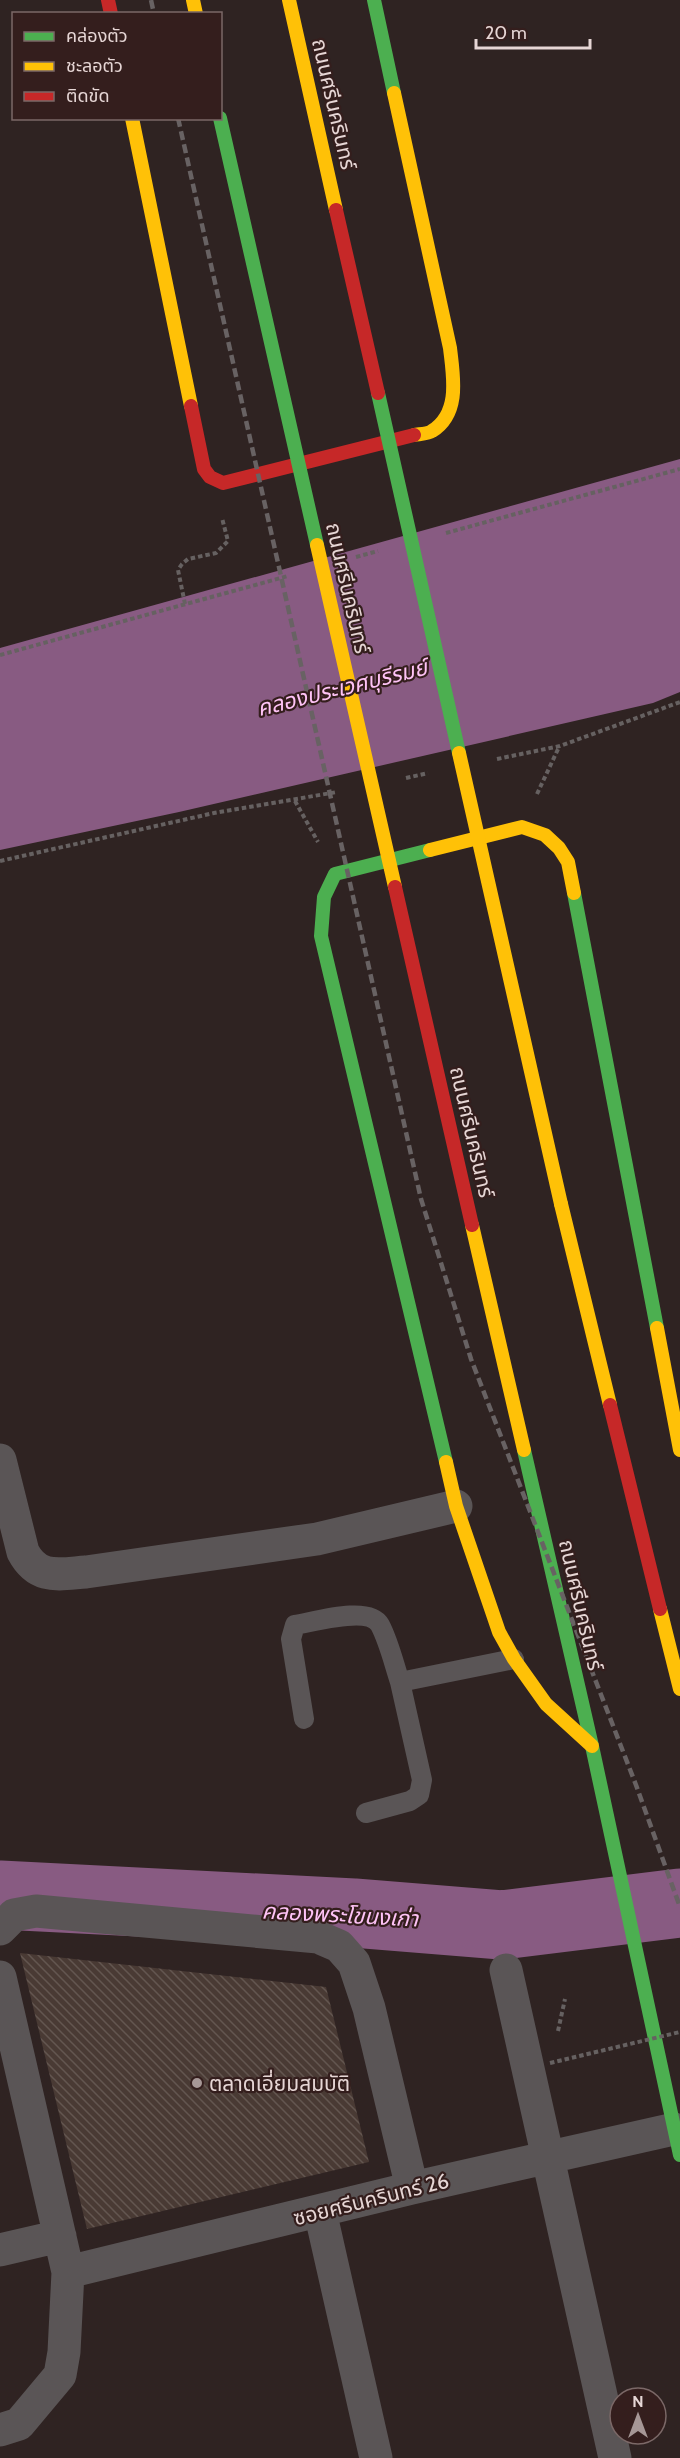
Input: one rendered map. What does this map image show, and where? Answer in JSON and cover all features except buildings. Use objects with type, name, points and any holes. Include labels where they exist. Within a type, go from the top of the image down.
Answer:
[{"type":"main road","name":"ถนนศรีนครินทร์","points":[[289,0],[561,1204],[680,1689]]},
{"type":"main road","points":[[132,120],[204,469],[210,477],[223,483],[432,431],[444,420],[454,400],[450,348],[374,0]]},
{"type":"main road","name":"ถนนศรีนครินทร์","points":[[220,120],[592,1746],[677,2142]]},
{"type":"main road","points":[[592,1746],[546,1704],[514,1659],[499,1632],[456,1506],[321,936],[321,912],[325,890],[335,874],[522,827],[546,834],[559,845],[568,862],[680,1450]]},
{"type":"street","points":[[0,1460],[23,1552],[30,1564],[50,1575],[86,1572],[316,1539],[456,1506]]},
{"type":"street","points":[[0,1929],[14,1915],[36,1911],[318,1937],[339,1946],[354,1963],[369,2008],[412,2188]]},
{"type":"street","points":[[506,1970],[546,2158],[615,2458]]},
{"type":"street","points":[[0,1977],[68,2272],[64,2352],[60,2375],[19,2424],[0,2430]]},
{"type":"street","name":"ซอยศรีนครินทร์ 26","points":[[68,2272],[412,2188],[546,2158],[677,2142]]},
{"type":"street","points":[[320,2211],[376,2458]]},
{"type":"street","points":[[0,2250],[60,2236]]},
{"type":"lane","points":[[304,1719],[291,1639],[296,1625],[348,1615],[367,1616],[379,1623],[400,1682],[422,1780],[419,1795],[410,1801],[366,1813]]},
{"type":"lane","points":[[400,1682],[514,1659]]},
{"type":"path","points":[[0,656],[185,604],[178,570],[182,564],[188,559],[216,553],[228,541],[210,477]]},
{"type":"path","points":[[522,827],[560,746]]},
{"type":"path","points":[[295,801],[335,874]]},
{"type":"path","points":[[550,2063],[680,2032]]},
{"type":"water","name":"คลองประเวศบุรีรมย์","points":[[680,459],[680,692],[653,703],[179,812],[0,850],[0,648]]},
{"type":"waterway","name":"คลองพระโขนงเก่า","points":[[0,1895],[354,1913],[502,1925],[680,1903]]},
{"type":"railway","points":[[151,0],[154,12]]},
{"type":"railway","points":[[178,120],[421,1199],[471,1359],[636,1785],[680,1907]]},
{"type":"traffic: fast","points":[[374,0],[394,93]]},
{"type":"traffic: fast","points":[[220,120],[317,545]]},
{"type":"traffic: fast","points":[[378,393],[459,753]]},
{"type":"traffic: fast","points":[[430,850],[335,874],[324,897],[321,936],[446,1462]]},
{"type":"traffic: fast","points":[[574,893],[657,1328]]},
{"type":"traffic: fast","points":[[524,1450],[592,1746],[680,2155]]},
{"type":"traffic: slow","points":[[193,0],[196,12]]},
{"type":"traffic: slow","points":[[289,0],[336,210]]},
{"type":"traffic: slow","points":[[394,93],[450,348],[453,381],[451,404],[441,423],[430,432],[414,435]]},
{"type":"traffic: slow","points":[[132,120],[191,406]]},
{"type":"traffic: slow","points":[[317,545],[395,887]]},
{"type":"traffic: slow","points":[[459,753],[561,1204]]},
{"type":"traffic: slow","points":[[430,850],[522,827],[545,835],[559,848],[568,862],[574,893]]},
{"type":"traffic: slow","points":[[561,1204],[610,1405]]},
{"type":"traffic: slow","points":[[472,1225],[524,1450]]},
{"type":"traffic: slow","points":[[657,1328],[680,1450]]},
{"type":"traffic: slow","points":[[446,1462],[456,1506],[499,1632],[514,1659],[546,1704],[592,1746]]},
{"type":"traffic: slow","points":[[660,1609],[680,1689]]},
{"type":"traffic: jam","points":[[108,0],[111,12]]},
{"type":"traffic: jam","points":[[336,210],[378,393]]},
{"type":"traffic: jam","points":[[191,406],[204,469],[210,477],[223,483],[414,435]]},
{"type":"traffic: jam","points":[[395,887],[472,1225]]},
{"type":"traffic: jam","points":[[610,1405],[660,1609]]},
{"type":"place","name":"ตลาดเอี่ยมสมบัติ","points":[[197,2083]]}]
